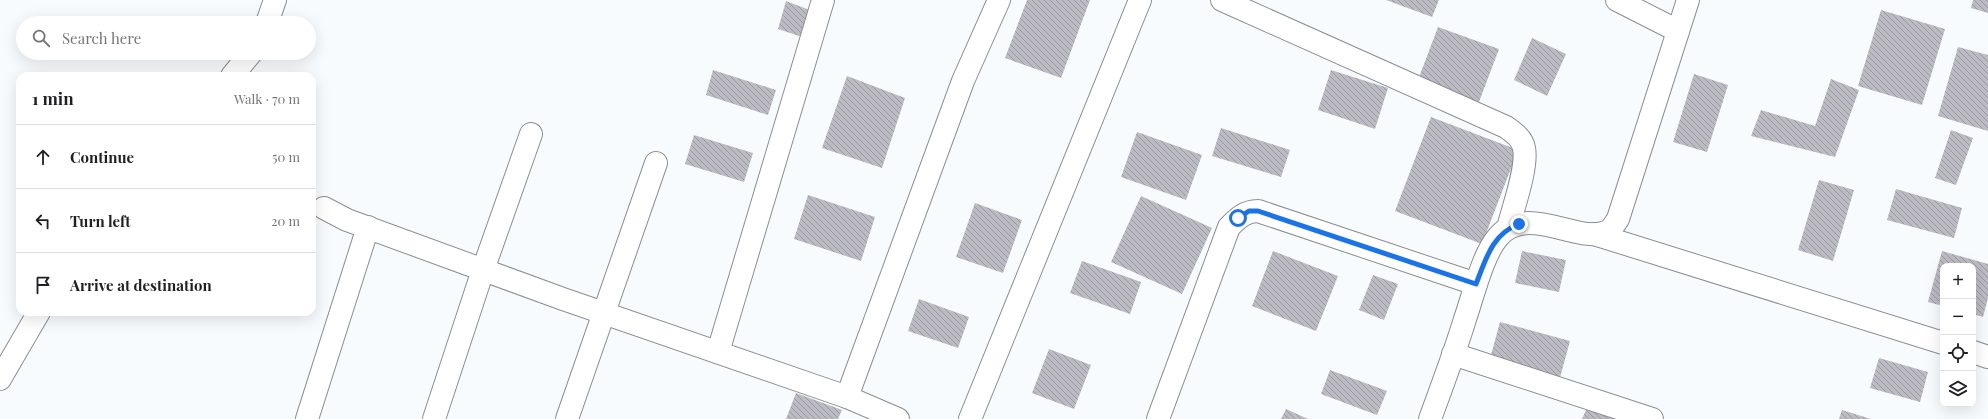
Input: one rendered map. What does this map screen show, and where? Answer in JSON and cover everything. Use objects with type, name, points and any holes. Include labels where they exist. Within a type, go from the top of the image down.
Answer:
[{"type":"street","points":[[269,16],[275,0]]},
{"type":"street","points":[[718,352],[823,0]]},
{"type":"street","points":[[847,397],[963,82],[999,0]]},
{"type":"street","points":[[970,419],[1140,0]]},
{"type":"street","points":[[1222,0],[1506,127],[1518,136],[1524,148],[1525,163],[1508,228]]},
{"type":"street","points":[[1617,0],[1678,31]]},
{"type":"street","points":[[1594,234],[1609,231],[1618,220],[1688,0]]},
{"type":"street","points":[[235,72],[245,60]]},
{"type":"street","points":[[434,419],[483,270],[531,134]]},
{"type":"street","points":[[567,419],[656,163]]},
{"type":"street","points":[[324,208],[336,216],[604,313],[847,397],[898,419]]},
{"type":"street","points":[[1158,419],[1229,227],[1238,218],[1249,211],[1258,211],[1476,284]]},
{"type":"street","points":[[1430,419],[1476,284],[1498,237],[1508,228],[1519,224],[1532,223],[1594,234],[1940,342]]},
{"type":"street","points":[[307,419],[368,227]]},
{"type":"street","points":[[0,379],[36,316]]},
{"type":"street","points":[[1976,353],[1988,357]]},
{"type":"street","points":[[1453,354],[1652,419]]},
{"type":"building","points":[[1027,0],[1090,0],[1061,78],[1005,58]]},
{"type":"building","points":[[1386,0],[1439,0],[1432,17]]},
{"type":"building","points":[[1973,0],[1988,0],[1988,13],[1971,8]]},
{"type":"building","points":[[786,1],[815,12],[805,38],[778,29]]},
{"type":"building","points":[[1881,10],[1945,29],[1922,105],[1858,86]]},
{"type":"building","points":[[1438,27],[1499,49],[1479,102],[1418,80]]},
{"type":"building","points":[[1532,38],[1566,54],[1547,96],[1514,80]]},
{"type":"building","points":[[1958,47],[1988,55],[1988,131],[1938,116]]},
{"type":"building","points":[[713,70],[776,90],[768,115],[706,95]]},
{"type":"building","points":[[1331,70],[1388,88],[1375,129],[1318,110]]},
{"type":"building","points":[[1694,74],[1728,85],[1707,152],[1673,142]]},
{"type":"building","points":[[847,76],[905,98],[882,168],[822,148]]},
{"type":"building","points":[[1831,79],[1859,90],[1835,157],[1751,136],[1761,110],[1815,126]]},
{"type":"building","points":[[1431,117],[1518,150],[1482,244],[1395,211]]},
{"type":"building","points":[[1221,128],[1290,150],[1281,177],[1212,156]]},
{"type":"building","points":[[1951,130],[1973,138],[1956,185],[1935,178]]},
{"type":"building","points":[[1137,132],[1202,155],[1186,200],[1121,177]]},
{"type":"building","points":[[694,135],[753,153],[744,182],[685,164]]},
{"type":"building","points":[[1819,180],[1854,190],[1833,261],[1798,250]]},
{"type":"building","points":[[1896,189],[1962,208],[1954,238],[1887,220]]},
{"type":"building","points":[[808,195],[875,217],[861,261],[794,239]]},
{"type":"building","points":[[1141,196],[1212,228],[1182,294],[1111,262]]},
{"type":"building","points":[[975,203],[1022,220],[1003,273],[956,257]]},
{"type":"building","points":[[1273,251],[1338,276],[1316,331],[1252,306]]},
{"type":"building","points":[[1522,251],[1566,260],[1559,292],[1515,283]]},
{"type":"building","points":[[1942,251],[1988,264],[1988,298],[1983,317],[1976,315],[1976,263],[1940,263],[1940,305],[1928,302]]},
{"type":"building","points":[[1082,261],[1141,282],[1130,314],[1070,293]]},
{"type":"building","points":[[1373,275],[1398,284],[1384,320],[1359,310]]},
{"type":"building","points":[[919,299],[969,317],[958,348],[908,331]]},
{"type":"building","points":[[1500,322],[1570,341],[1558,385],[1488,366]]},
{"type":"building","points":[[1049,349],[1091,365],[1074,409],[1032,393]]},
{"type":"building","points":[[1879,358],[1928,372],[1920,402],[1870,388]]},
{"type":"building","points":[[1330,370],[1387,391],[1377,415],[1321,394]]},
{"type":"building","points":[[796,393],[842,410],[838,419],[786,419]]},
{"type":"building","points":[[1589,403],[1625,419],[1582,419]]},
{"type":"building","points":[[1286,409],[1308,419],[1281,419]]},
{"type":"building","points":[[1842,410],[1871,419],[1839,419]]},
{"type":"route","points":[[1238,218],[1249,211],[1258,211],[1476,284],[1498,237],[1508,228],[1519,224]]}]
